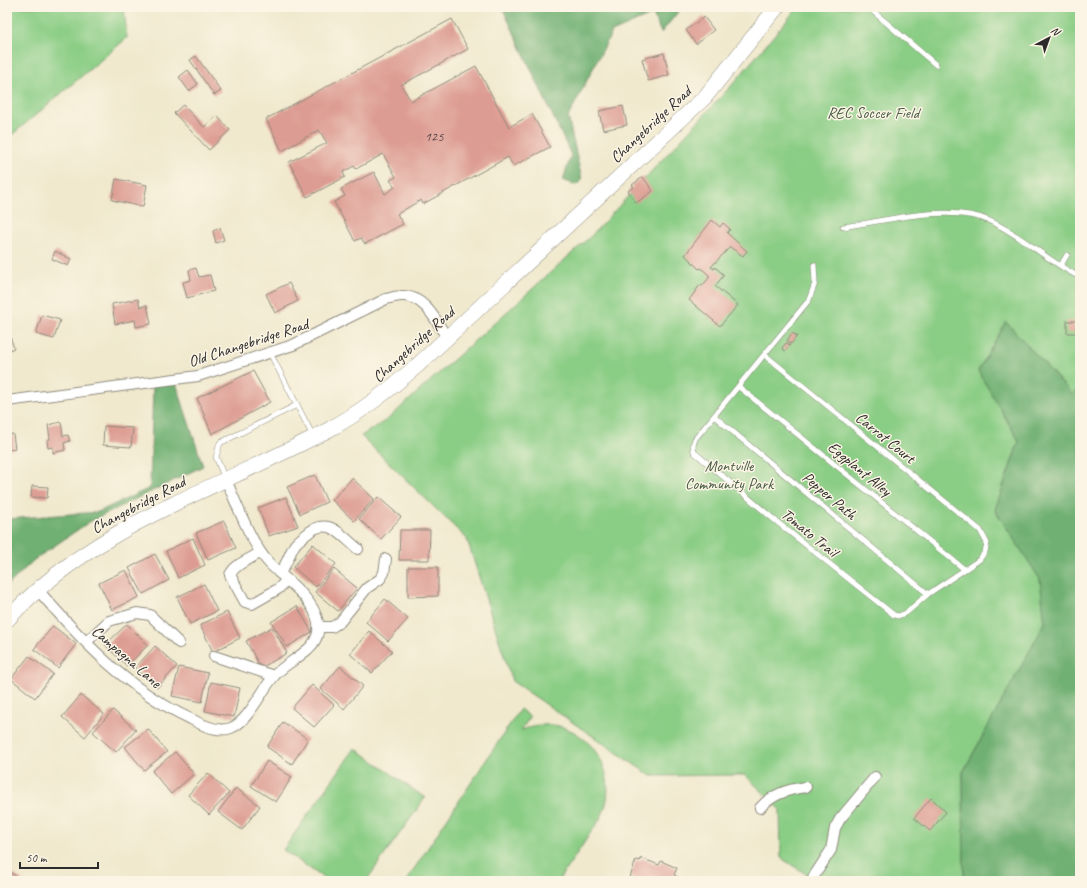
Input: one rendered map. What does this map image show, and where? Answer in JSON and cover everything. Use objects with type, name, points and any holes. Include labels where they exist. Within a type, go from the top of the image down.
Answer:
[{"type":"main road","name":"Changebridge Road","points":[[7,620],[38,590],[68,566],[121,530],[146,516],[226,480],[314,437],[377,400],[447,338],[705,97],[777,7]]},
{"type":"street","name":"Old Changebridge Road","points":[[7,401],[198,376],[270,353],[320,333],[386,300],[400,296],[414,298],[425,307],[436,320],[447,338]]},
{"type":"street","points":[[226,480],[260,552],[310,604],[316,616],[318,626],[332,627],[340,622],[367,588],[380,580],[384,573],[386,559]]},
{"type":"street","points":[[260,552],[253,558],[233,568],[230,575],[245,602],[252,604],[278,589],[294,546],[312,530],[323,525],[331,527],[358,550]]},
{"type":"street","name":"Campagna Lane","points":[[38,590],[104,660],[152,699],[202,725],[217,729],[231,728],[237,724],[252,708],[274,676],[286,664],[314,644],[317,637],[318,626]]},
{"type":"street","points":[[86,642],[109,621],[137,613],[150,615],[179,643]]},
{"type":"street","points":[[214,656],[274,676]]},
{"type":"street","points":[[812,881],[831,850],[836,828],[846,806],[875,777]]},
{"type":"street","points":[[760,808],[766,801],[778,795],[796,788],[806,787]]},
{"type":"lane","points":[[868,7],[936,65]]},
{"type":"lane","points":[[843,227],[940,213],[958,212],[990,221],[1080,277]]},
{"type":"lane","points":[[1061,265],[1067,255]]},
{"type":"lane","points":[[714,416],[805,307],[812,294],[815,282],[814,265]]},
{"type":"lane","points":[[270,353],[314,437]]},
{"type":"lane","name":"Carrot Court","points":[[765,355],[980,530],[987,543],[983,557],[964,569]]},
{"type":"lane","name":"Eggplant Alley","points":[[739,387],[964,569]]},
{"type":"lane","points":[[226,480],[216,457],[220,443],[298,405]]},
{"type":"lane","name":"Tomato Trail","points":[[714,416],[695,439],[693,447],[696,455],[889,613],[898,616],[906,613],[928,594]]},
{"type":"lane","name":"Pepper Path","points":[[714,416],[928,594]]},
{"type":"lane","points":[[928,594],[964,569]]},
{"type":"green space","points":[[7,7],[124,7],[127,38],[7,139]]},
{"type":"green space","points":[[502,7],[682,7],[661,33],[653,14],[612,32],[568,117],[582,180],[576,185],[563,180],[571,155]]},
{"type":"green space","name":"Montville Community Park","points":[[798,7],[1080,7],[1080,387],[1072,395],[1006,322],[978,371],[1019,441],[995,510],[1040,579],[1045,623],[963,772],[964,881],[817,881],[781,858],[780,809],[745,775],[651,776],[512,681],[467,539],[361,436],[388,419],[591,236],[732,85]]},
{"type":"green space","points":[[1006,322],[1072,394],[1080,387],[1080,881],[964,881],[963,772],[1045,623],[1040,579],[995,510],[1019,441],[978,371]]},
{"type":"green space","points":[[175,380],[203,466],[89,522],[34,560],[7,586],[7,519],[98,512],[150,488],[153,384]]},
{"type":"green space","points":[[520,709],[530,717],[521,730],[549,725],[568,729],[580,736],[591,746],[600,758],[605,771],[608,786],[607,800],[598,823],[558,881],[406,881]]},
{"type":"green space","points":[[355,748],[425,798],[366,881],[328,881],[283,850]]},
{"type":"building","points":[[704,17],[714,30],[696,44],[686,30]]},
{"type":"building","points":[[452,19],[468,49],[401,85],[411,101],[476,66],[509,127],[532,114],[550,147],[513,166],[508,157],[423,204],[421,200],[397,214],[403,224],[365,244],[361,238],[355,241],[334,202],[345,196],[341,189],[374,172],[385,194],[395,187],[390,180],[396,177],[383,154],[356,169],[354,166],[343,172],[345,177],[307,197],[289,162],[327,143],[319,130],[282,151],[266,119]]},
{"type":"building","points":[[664,53],[669,75],[648,81],[642,59]]},
{"type":"building","points":[[196,56],[221,91],[214,95],[190,60]]},
{"type":"building","points":[[188,70],[198,84],[189,91],[179,77]]},
{"type":"building","points":[[183,105],[204,127],[217,116],[230,130],[209,150],[174,113]]},
{"type":"building","points":[[623,106],[627,125],[603,130],[599,111]]},
{"type":"building","points":[[643,177],[653,191],[636,203],[628,191],[634,187],[632,185]]},
{"type":"building","points":[[116,179],[147,185],[143,207],[112,200]]},
{"type":"building","points":[[712,220],[720,227],[723,223],[730,229],[727,233],[747,251],[743,256],[730,247],[711,267],[714,269],[715,267],[724,275],[715,286],[738,305],[720,326],[689,300],[700,285],[702,286],[709,278],[709,275],[701,268],[699,269],[685,255]]},
{"type":"building","points":[[220,228],[224,240],[216,243],[213,231]]},
{"type":"building","points":[[55,251],[71,259],[68,266],[52,259]]},
{"type":"building","points":[[196,268],[199,277],[210,275],[214,291],[187,298],[183,282],[191,280],[189,270]]},
{"type":"building","points":[[289,283],[298,301],[275,313],[266,294]]},
{"type":"building","points":[[138,299],[140,307],[147,305],[151,324],[136,327],[135,320],[115,324],[112,304]]},
{"type":"building","points":[[42,315],[60,320],[54,339],[36,334]]},
{"type":"building","points":[[1067,321],[1079,321],[1079,333],[1067,333]]},
{"type":"building","points":[[7,328],[14,348],[7,351]]},
{"type":"building","points":[[792,333],[797,336],[791,344],[787,341]]},
{"type":"building","points":[[786,343],[790,345],[785,351],[782,348]]},
{"type":"building","points":[[253,371],[270,402],[212,434],[197,398]]},
{"type":"building","points":[[61,422],[63,436],[68,435],[70,441],[64,443],[65,450],[53,453],[53,447],[48,448],[47,440],[50,439],[48,425]]},
{"type":"building","points":[[104,426],[133,428],[131,447],[103,445]]},
{"type":"building","points":[[13,434],[15,449],[7,450],[7,435]]},
{"type":"building","points":[[315,475],[327,502],[300,514],[287,487]]},
{"type":"building","points":[[352,478],[374,499],[354,521],[332,500]]},
{"type":"building","points":[[32,486],[48,487],[47,498],[31,497]]},
{"type":"building","points":[[286,497],[298,526],[269,536],[258,508]]},
{"type":"building","points":[[378,497],[401,517],[381,539],[359,519]]},
{"type":"building","points":[[224,521],[236,548],[208,560],[196,533]]},
{"type":"building","points":[[400,530],[430,530],[429,560],[399,560]]},
{"type":"building","points":[[193,538],[205,565],[178,578],[166,551]]},
{"type":"building","points":[[313,544],[336,564],[316,587],[293,567]]},
{"type":"building","points":[[155,554],[169,580],[143,594],[129,568]]},
{"type":"building","points":[[408,567],[438,567],[438,596],[408,597]]},
{"type":"building","points":[[334,569],[357,588],[338,611],[315,592]]},
{"type":"building","points":[[126,570],[139,597],[112,610],[99,583]]},
{"type":"building","points":[[204,584],[217,611],[190,624],[177,597]]},
{"type":"building","points":[[385,599],[408,619],[388,641],[366,622]]},
{"type":"building","points":[[297,606],[312,632],[287,647],[271,622]]},
{"type":"building","points":[[227,612],[240,638],[213,652],[200,625]]},
{"type":"building","points":[[127,624],[148,645],[127,666],[105,645]]},
{"type":"building","points":[[53,626],[76,644],[58,668],[34,649]]},
{"type":"building","points":[[272,627],[287,653],[261,668],[246,641]]},
{"type":"building","points":[[369,631],[392,651],[372,673],[350,654]]},
{"type":"building","points":[[155,646],[177,666],[157,688],[135,668]]},
{"type":"building","points":[[29,656],[53,674],[35,698],[11,679]]},
{"type":"building","points":[[340,666],[363,686],[344,709],[321,689]]},
{"type":"building","points":[[179,667],[208,673],[202,702],[172,696]]},
{"type":"building","points":[[211,682],[240,688],[234,717],[205,711]]},
{"type":"building","points":[[312,685],[334,705],[314,727],[292,708]]},
{"type":"building","points":[[81,695],[104,714],[85,737],[62,717]]},
{"type":"building","points":[[113,710],[136,730],[116,752],[93,732]]},
{"type":"building","points":[[283,722],[308,739],[292,764],[267,747]]},
{"type":"building","points":[[148,729],[167,752],[144,770],[125,747]]},
{"type":"building","points":[[175,752],[194,774],[171,794],[152,771]]},
{"type":"building","points":[[267,761],[292,777],[276,802],[251,786]]},
{"type":"building","points":[[208,773],[229,793],[209,815],[188,795]]},
{"type":"building","points":[[236,788],[260,806],[242,830],[218,812]]},
{"type":"building","points":[[931,798],[946,812],[930,831],[914,818]]},
{"type":"building","points":[[641,858],[659,865],[661,861],[677,868],[674,875],[686,881],[633,881],[634,878],[630,877],[636,860],[640,861]]},
{"type":"building","points":[[7,870],[23,881],[7,881]]},
{"type":"park label","name":"REC Soccer Field","points":[[873,112]]}]
